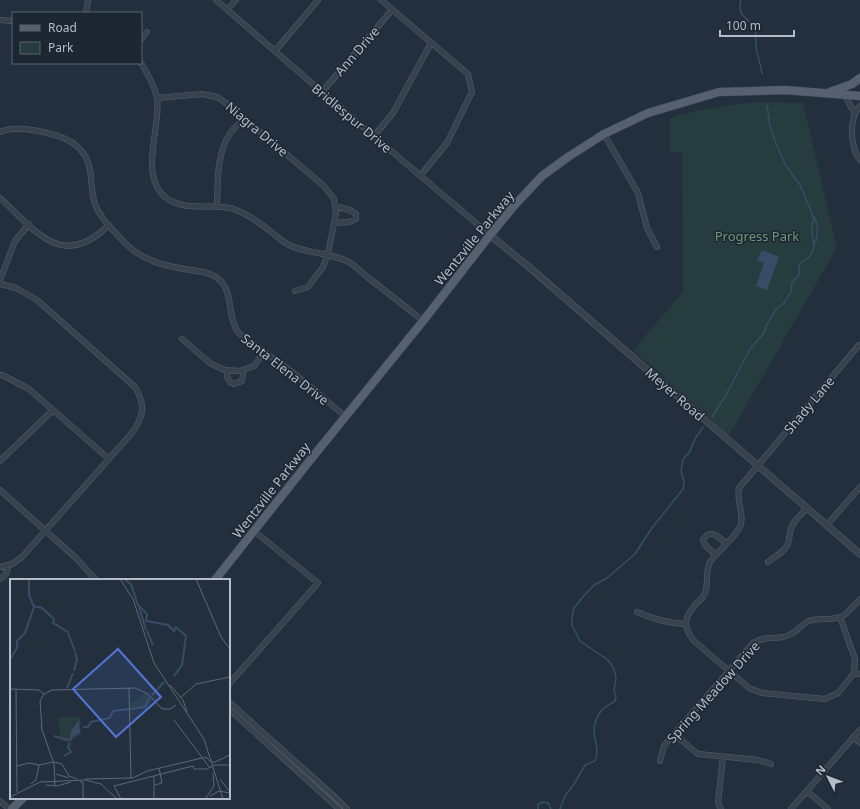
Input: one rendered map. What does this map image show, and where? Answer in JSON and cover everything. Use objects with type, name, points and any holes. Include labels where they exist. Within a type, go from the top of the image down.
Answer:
[{"type":"main road","points":[[826,93],[852,84],[860,78]]},
{"type":"main road","name":"Wentzville Parkway","points":[[216,579],[345,416],[423,321],[513,206],[542,176],[604,134],[648,113],[719,92],[785,90],[860,96]]},
{"type":"main road","points":[[12,809],[22,799]]},
{"type":"street","points":[[86,12],[88,0]]},
{"type":"street","name":"Bridlespur Drive","points":[[216,0],[490,235]]},
{"type":"street","points":[[227,10],[236,0]]},
{"type":"street","points":[[275,51],[318,0]]},
{"type":"street","points":[[381,0],[468,74],[472,92],[447,143],[420,176]]},
{"type":"street","name":"Ann Drive","points":[[322,92],[392,10]]},
{"type":"street","points":[[0,20],[12,21]]},
{"type":"street","points":[[142,38],[147,32]]},
{"type":"street","points":[[374,136],[393,113],[431,43]]},
{"type":"street","points":[[142,64],[148,74],[157,98],[157,122],[152,164],[153,178],[161,193],[173,202],[188,207],[217,206],[236,210],[253,218],[288,245],[306,251],[328,254],[348,261],[423,321]]},
{"type":"street","name":"Niagra Drive","points":[[157,98],[202,94],[217,97],[324,186],[334,199],[335,206]]},
{"type":"street","points":[[844,94],[855,114]]},
{"type":"street","points":[[860,106],[855,114],[852,140],[855,151],[860,160]]},
{"type":"street","points":[[217,206],[220,161],[224,146],[231,133],[244,118]]},
{"type":"street","name":"Santa Elena Drive","points":[[0,132],[6,129],[18,128],[56,135],[74,144],[88,162],[90,167],[94,203],[108,225],[126,243],[145,258],[166,266],[208,273],[217,278],[228,292],[232,320],[238,332],[263,353],[285,367],[345,416]]},
{"type":"street","points":[[604,134],[638,193],[647,228],[657,247]]},
{"type":"street","points":[[0,198],[40,235],[52,243],[64,246],[78,246],[88,242],[108,225]]},
{"type":"street","points":[[295,292],[308,287],[323,267],[328,254],[334,223],[336,213],[335,206],[350,210],[356,214],[356,220],[334,223]]},
{"type":"street","points":[[0,280],[15,241],[28,224]]},
{"type":"street","name":"Meyer Road","points":[[490,235],[529,267],[860,554]]},
{"type":"street","points":[[0,284],[16,288],[37,300],[135,387],[142,401],[143,409],[133,431],[22,557],[8,566],[0,567]]},
{"type":"street","points":[[182,339],[210,364],[228,370],[243,370],[254,366],[263,353]]},
{"type":"street","name":"Shady Lane","points":[[686,624],[688,613],[704,595],[708,585],[706,573],[711,562],[740,527],[742,516],[738,500],[739,488],[859,345]]},
{"type":"street","points":[[228,370],[227,377],[230,382],[234,384],[242,381],[243,370]]},
{"type":"street","points":[[2,375],[29,390],[108,459]]},
{"type":"street","points":[[0,461],[53,410]]},
{"type":"street","points":[[827,525],[860,487]]},
{"type":"street","points":[[0,490],[76,558],[95,579]]},
{"type":"street","points":[[768,562],[783,551],[788,544],[791,528],[795,521],[807,508]]},
{"type":"street","points":[[230,683],[318,584],[254,531]]},
{"type":"street","points":[[716,556],[705,545],[703,540],[706,536],[713,534],[726,543]]},
{"type":"street","points":[[0,579],[5,576],[8,566]]},
{"type":"street","points":[[637,612],[670,624],[686,624],[688,633],[694,641],[749,688],[756,691],[825,699],[838,693],[854,673],[858,660],[840,617],[849,611],[860,599]]},
{"type":"street","name":"Spring Meadow Drive","points":[[660,761],[664,746],[753,643],[761,638],[783,637],[794,633],[807,621],[818,618],[840,617]]},
{"type":"street","points":[[854,673],[860,674]]},
{"type":"street","points":[[230,703],[347,809]]},
{"type":"street","points":[[230,710],[339,809]]},
{"type":"street","points":[[791,809],[860,730]]},
{"type":"street","points":[[674,734],[698,754],[758,760],[771,764]]},
{"type":"street","points":[[853,737],[860,743]]},
{"type":"street","points":[[721,809],[718,804],[722,757]]},
{"type":"street","points":[[807,791],[828,809]]},
{"type":"street","points":[[0,801],[9,809]]},
{"type":"green space","name":"Progress Park","points":[[761,102],[803,103],[837,248],[729,435],[633,350],[683,292],[682,152],[670,152],[670,118],[715,107]]},
{"type":"water","points":[[762,250],[779,257],[767,290],[756,286],[764,263],[757,260]]},
{"type":"waterway","points":[[741,0],[740,6],[742,14],[755,30],[762,74]]},
{"type":"waterway","points":[[712,417],[726,395],[750,349],[764,333],[767,324],[776,309],[784,303],[791,292],[792,282],[799,275],[800,264],[811,255],[814,248],[812,232],[813,216],[800,185],[786,166],[777,146],[770,127],[767,106]]},
{"type":"waterway","points":[[814,217],[817,224],[817,236],[814,246]]},
{"type":"waterway","points":[[560,809],[565,796],[585,765],[595,761],[597,753],[594,734],[595,722],[602,710],[615,701],[616,697],[614,691],[616,678],[614,669],[608,660],[580,641],[572,625],[574,608],[594,585],[607,578],[635,554],[652,528],[683,489],[684,482],[681,471],[683,459],[689,453],[695,439],[703,427]]},
{"type":"waterway","points":[[538,809],[538,804],[543,802],[548,803],[551,809]]}]
